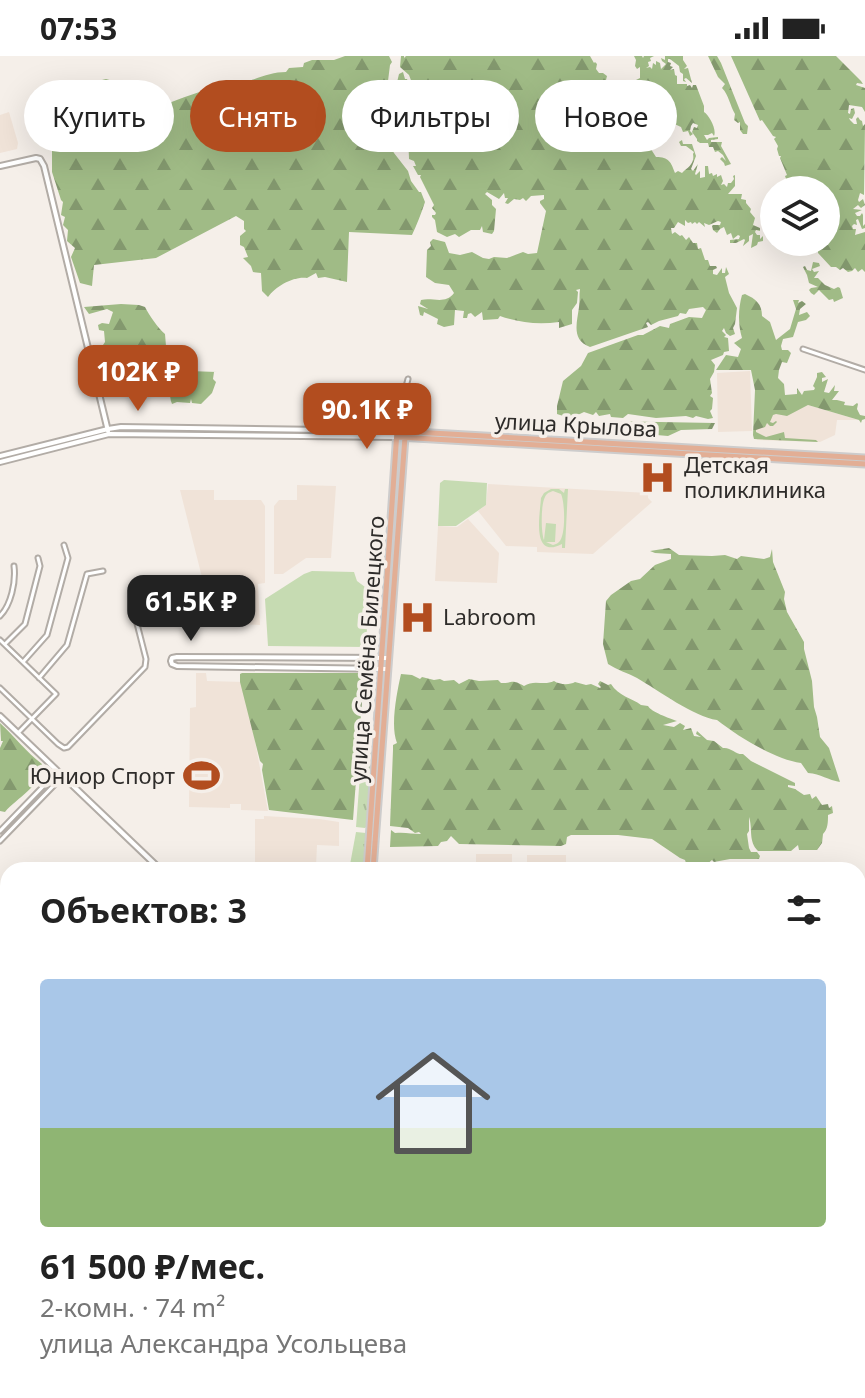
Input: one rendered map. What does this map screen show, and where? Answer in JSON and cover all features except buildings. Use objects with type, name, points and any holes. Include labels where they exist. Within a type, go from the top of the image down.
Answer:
[{"type":"main road","name":"улица Крылова","points":[[397,434],[865,464]]},
{"type":"main road","name":"улица Семёна Билецкого","points":[[371,862],[397,434]]},
{"type":"main road","name":"улица Семёна Билецкого","points":[[385,658],[389,649],[406,434]]},
{"type":"main road","name":"улица Крылова","points":[[743,454],[865,458]]},
{"type":"street","points":[[0,166],[32,158],[40,159],[44,166],[109,432]]},
{"type":"street","points":[[803,349],[865,370]]},
{"type":"street","name":"улица Семёна Билецкого","points":[[406,434],[402,403],[408,379]]},
{"type":"street","points":[[397,434],[402,403]]},
{"type":"street","name":"улица Крылова","points":[[0,459],[109,432],[397,434]]},
{"type":"street","points":[[23,662],[47,635],[68,558],[64,545]]},
{"type":"street","points":[[5,644],[25,624],[40,566],[38,558]]},
{"type":"street","points":[[0,616],[7,609],[14,566]]},
{"type":"street","points":[[39,678],[67,645],[87,574],[103,571]]},
{"type":"street","points":[[0,688],[61,747],[68,747],[145,667],[146,659],[134,612]]},
{"type":"street","points":[[0,640],[56,694],[18,733]]},
{"type":"street","points":[[384,668],[177,666],[171,661],[177,657],[385,658]]},
{"type":"street","points":[[0,716],[153,862]]},
{"type":"street","points":[[0,831],[57,772]]},
{"type":"street","points":[[0,841],[63,776]]},
{"type":"shaded area","points":[[9,112],[17,149],[0,153],[0,115]]},
{"type":"shaded area","points":[[750,371],[752,431],[718,432],[717,373]]},
{"type":"shaded area","points":[[808,405],[859,420],[837,420],[835,435],[820,442],[757,440],[754,432],[755,410],[789,414]]},
{"type":"shaded area","points":[[488,484],[648,493],[652,502],[593,554],[537,552],[537,547],[506,546],[478,511],[486,505]]},
{"type":"shaded area","points":[[297,485],[336,486],[331,558],[306,558],[283,574],[274,574],[274,506],[279,500],[297,500]]},
{"type":"shaded area","points":[[180,490],[214,490],[214,500],[261,500],[265,506],[265,583],[258,584],[260,625],[229,624],[228,613],[211,613]]},
{"type":"shaded area","points":[[468,519],[499,553],[497,583],[435,581],[438,526],[457,527]]},
{"type":"shaded area","points":[[196,673],[206,673],[207,681],[244,682],[268,811],[241,810],[241,804],[230,804],[230,808],[189,807],[190,708],[196,707]]},
{"type":"shaded area","points":[[264,816],[339,822],[339,846],[317,845],[316,862],[255,862],[255,819],[264,819]]},
{"type":"shaded area","points":[[476,854],[512,854],[512,862],[476,862]]},
{"type":"shaded area","points":[[527,855],[566,855],[566,862],[527,862]]},
{"type":"green space","points":[[345,56],[389,56],[392,62],[388,80],[342,80],[342,152],[393,152],[425,202],[412,235],[349,232],[347,282],[318,278],[316,273],[286,283],[268,297],[262,291],[261,273],[253,272],[243,258],[248,257],[240,245],[240,236],[246,231],[244,221],[236,216],[156,258],[94,265],[92,286],[80,283],[71,257],[75,248],[67,241],[68,230],[63,225],[63,202],[52,172],[52,152],[174,152],[174,101],[190,95],[190,152],[326,152],[326,80],[252,80],[286,72],[289,68],[303,67],[304,63],[312,60],[334,60]]},
{"type":"green space","points":[[401,56],[590,56],[597,64],[599,73],[607,76],[606,80],[535,80],[535,152],[653,152],[656,157],[669,161],[675,173],[682,173],[693,160],[694,152],[681,146],[679,142],[682,140],[683,144],[692,144],[696,156],[691,169],[693,171],[698,164],[695,174],[700,171],[700,178],[705,177],[705,166],[708,166],[709,174],[721,175],[721,185],[727,187],[735,175],[735,186],[728,194],[742,194],[741,199],[746,200],[755,218],[753,225],[760,228],[755,232],[760,235],[757,245],[751,248],[753,234],[743,246],[744,239],[730,243],[730,240],[739,239],[740,236],[733,239],[724,227],[717,233],[712,226],[720,225],[718,221],[709,225],[704,223],[705,227],[699,222],[692,224],[685,220],[685,226],[678,222],[671,228],[672,234],[682,235],[686,240],[689,237],[697,243],[705,260],[710,266],[716,266],[713,274],[717,275],[722,268],[722,273],[725,273],[726,267],[729,293],[737,308],[733,328],[735,334],[730,336],[724,328],[722,331],[728,338],[729,351],[711,360],[715,365],[710,379],[710,396],[713,398],[710,411],[713,418],[656,418],[628,414],[623,418],[611,417],[610,414],[599,416],[596,412],[593,415],[584,412],[570,416],[557,414],[563,381],[581,366],[588,353],[643,335],[660,326],[669,328],[670,324],[689,317],[702,318],[706,310],[703,307],[689,309],[686,314],[680,313],[651,325],[648,322],[648,327],[590,347],[580,340],[577,330],[580,289],[576,290],[577,303],[572,310],[572,324],[559,328],[559,322],[530,323],[500,316],[498,319],[483,320],[482,312],[475,317],[471,313],[463,318],[464,311],[455,310],[454,325],[444,327],[437,324],[438,319],[424,312],[423,316],[420,315],[418,306],[428,309],[420,304],[421,300],[443,300],[454,293],[449,285],[435,283],[426,277],[427,250],[433,239],[445,242],[449,253],[460,255],[472,252],[489,259],[507,258],[523,252],[537,253],[546,211],[540,203],[544,195],[531,196],[526,201],[523,198],[514,199],[508,204],[505,203],[508,198],[504,193],[499,199],[487,192],[485,194],[496,209],[492,234],[483,232],[482,226],[480,230],[471,230],[459,237],[455,234],[447,237],[437,232],[432,217],[436,213],[432,208],[434,205],[421,175],[413,166],[416,166],[414,161],[409,159],[408,152],[519,152],[519,80],[411,80],[400,67]]},
{"type":"green space","points":[[634,56],[654,56],[646,68],[652,69],[656,61],[661,69],[666,64],[661,58],[683,56],[687,66],[684,69],[688,68],[692,83],[686,78],[686,82],[683,81],[679,66],[670,59],[668,62],[673,67],[670,70],[674,69],[677,80],[636,80],[640,78],[640,67],[637,69],[635,66]]},
{"type":"green space","points":[[708,56],[717,56],[721,63],[748,126],[747,134],[740,130],[740,122],[734,120],[735,114],[722,88],[725,84]]},
{"type":"green space","points":[[731,56],[836,56],[861,81],[863,84],[856,85],[865,88],[865,112],[862,107],[849,105],[848,113],[854,108],[855,113],[850,120],[857,124],[858,117],[863,126],[865,124],[864,195],[860,193],[858,200],[863,199],[865,205],[853,209],[862,210],[855,213],[860,216],[862,213],[865,228],[862,229],[858,219],[857,225],[852,226],[856,229],[855,235],[865,232],[865,272],[862,269],[858,272],[855,268],[848,272],[843,268],[831,267],[821,256],[840,256],[840,176],[785,176],[776,137],[760,121]]},
{"type":"green space","points":[[403,72],[407,80],[398,80]]},
{"type":"green space","points":[[677,84],[687,84],[692,88],[696,85],[704,112],[714,130],[714,136],[712,133],[704,135],[707,140],[718,137],[711,142],[722,142],[721,146],[731,164],[725,166],[720,159],[722,157],[726,161],[723,155],[715,152],[708,143],[697,141],[692,132],[698,125],[693,123],[690,131],[693,134],[690,136],[677,125]]},
{"type":"green space","points":[[813,262],[820,266],[812,269],[819,271],[814,278],[834,289],[840,288],[843,298],[834,302],[819,290],[814,295],[811,293],[811,288],[818,287],[809,283],[803,267],[811,271]]},
{"type":"green space","points":[[742,295],[760,305],[762,316],[770,322],[776,340],[790,329],[796,309],[793,300],[806,304],[799,315],[807,312],[810,316],[798,322],[793,337],[783,339],[781,346],[782,350],[791,353],[787,363],[782,362],[779,370],[778,378],[784,384],[785,395],[797,394],[797,388],[802,395],[804,391],[814,390],[817,373],[822,372],[826,377],[822,378],[822,382],[828,379],[824,392],[829,393],[835,385],[834,391],[839,391],[832,400],[845,402],[844,405],[857,403],[860,415],[865,416],[861,423],[808,405],[787,416],[773,415],[770,422],[777,422],[773,426],[767,423],[756,432],[766,437],[784,432],[785,438],[818,442],[754,439],[755,390],[751,370],[716,370],[726,355],[738,357],[741,349],[734,343],[742,338],[739,311]]},
{"type":"green space","points":[[121,304],[145,307],[165,334],[166,346],[162,348],[170,369],[177,364],[189,371],[217,372],[214,372],[216,382],[212,393],[201,404],[192,403],[191,399],[190,403],[172,404],[166,375],[156,375],[145,364],[107,362],[115,358],[105,356],[104,331],[99,330],[98,325],[109,324],[113,312],[107,309],[89,314],[84,307]]},
{"type":"green space","points":[[604,421],[715,423],[712,429],[681,430],[668,436],[611,431],[606,429]]},
{"type":"green space","points":[[444,480],[487,483],[486,505],[456,526],[438,526],[440,483]]},
{"type":"green space","points":[[559,489],[564,493],[568,489],[565,548],[562,544],[546,546],[541,541],[541,498],[544,493]],"holes":[[[549,492],[561,494],[563,533],[559,542],[553,545],[546,542],[555,542],[556,524],[546,523],[544,540],[543,503]]]},
{"type":"green space","points":[[669,548],[679,555],[725,555],[737,559],[741,556],[764,559],[770,557],[772,549],[773,562],[785,592],[787,612],[804,642],[820,737],[829,748],[840,782],[808,773],[801,763],[757,746],[717,720],[687,709],[608,664],[603,644],[606,601],[631,581],[640,579],[655,565],[671,559],[671,554],[650,551]]},
{"type":"green space","points":[[312,571],[354,572],[357,581],[369,590],[366,647],[268,646],[265,599]]},
{"type":"green space","points":[[242,673],[364,675],[353,820],[269,810],[263,764],[240,682]]},
{"type":"green space","points":[[401,674],[420,679],[454,680],[459,684],[469,679],[514,682],[524,686],[554,681],[591,684],[600,688],[600,681],[611,684],[641,705],[677,721],[663,725],[674,727],[680,723],[685,726],[683,730],[691,728],[694,736],[701,737],[696,734],[697,731],[707,740],[743,754],[795,783],[795,786],[788,787],[804,795],[810,794],[812,799],[816,796],[822,805],[832,806],[833,813],[828,815],[822,843],[817,850],[799,850],[798,845],[791,851],[758,851],[752,839],[749,817],[749,848],[751,852],[757,852],[759,859],[686,862],[652,839],[618,835],[571,835],[561,846],[459,844],[451,836],[438,846],[390,847],[391,830],[395,833],[421,834],[408,828],[390,826],[393,745],[397,743],[394,718]]},
{"type":"green space","points":[[373,720],[367,826],[356,827],[363,736]]},
{"type":"green space","points":[[0,723],[42,764],[39,778],[5,812],[0,811],[0,748],[3,741]]},
{"type":"green space","points":[[356,832],[366,833],[365,862],[350,862]]},
{"type":"place","name":"Детская поликлиника","points":[[658,478]]},
{"type":"place","name":"Labroom","points":[[417,617]]},
{"type":"place","name":"Юниор Спорт","points":[[201,776]]}]
